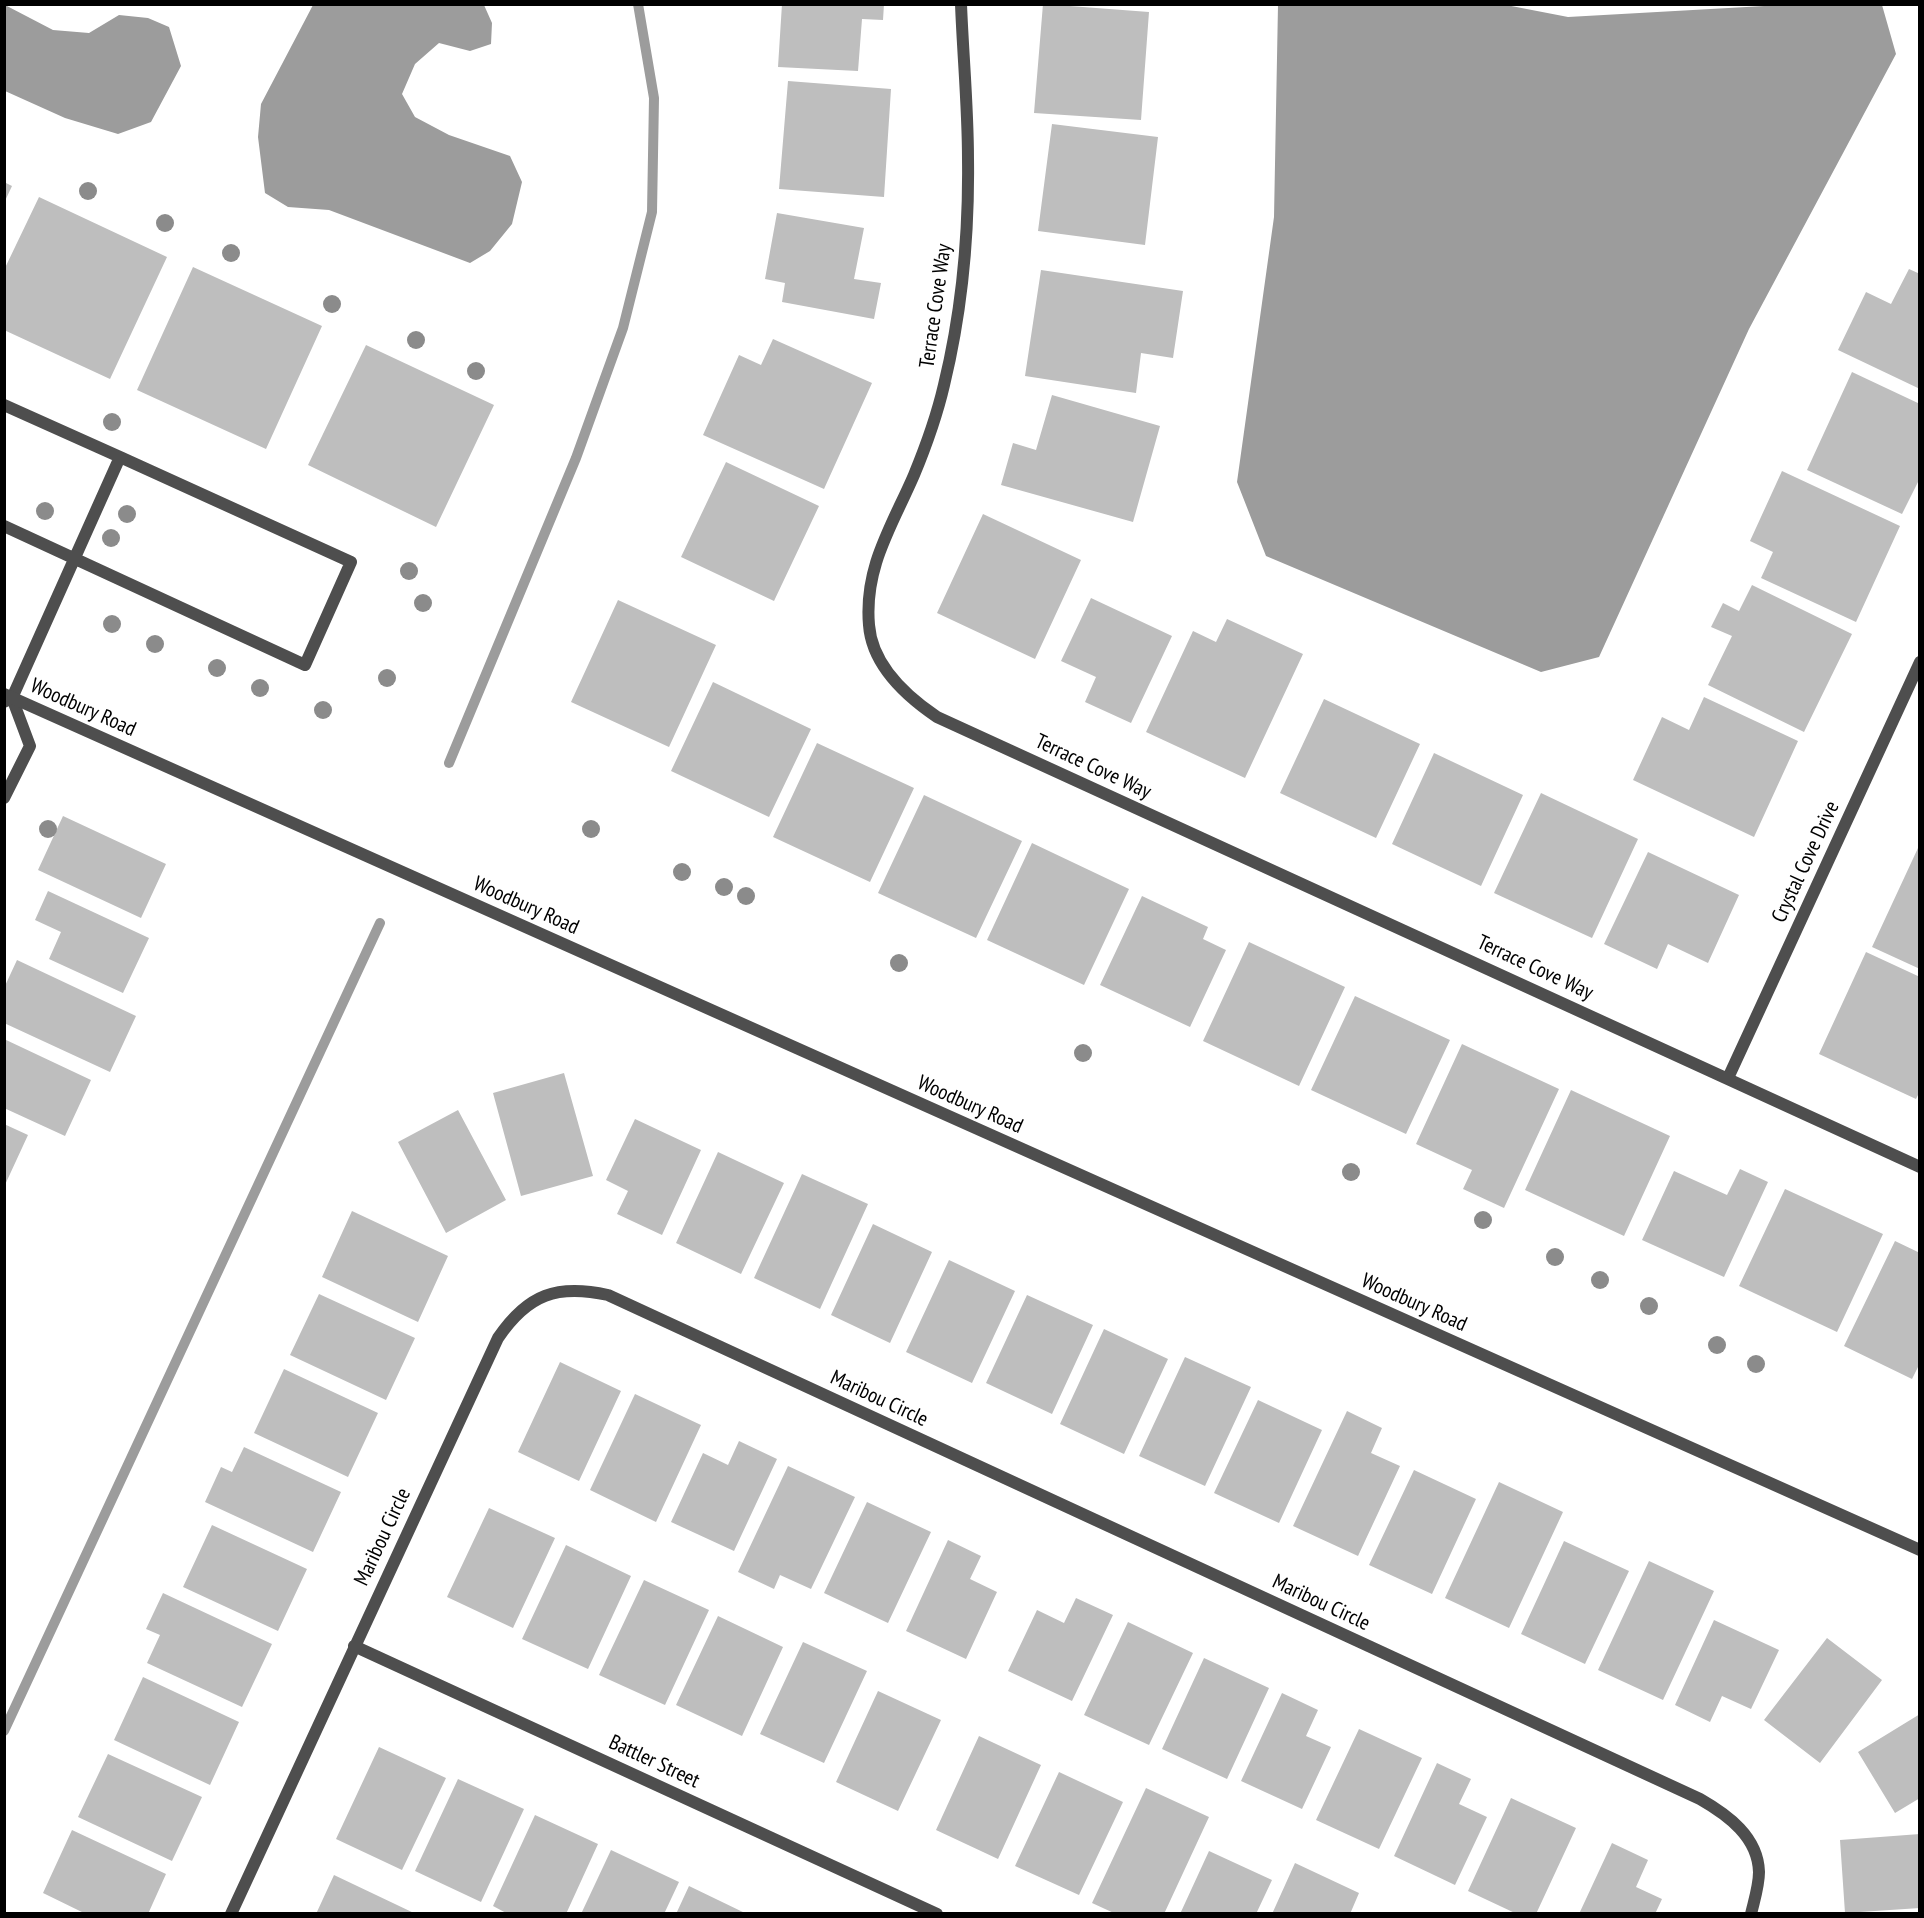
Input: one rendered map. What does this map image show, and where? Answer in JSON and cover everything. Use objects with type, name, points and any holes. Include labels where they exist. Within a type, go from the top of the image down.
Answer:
[{"type":"street","name":"Terrace Cove Way","points":[[961,4],[968,201],[961,295],[954,342],[931,430],[915,473],[874,566],[868,597],[869,628],[879,658],[896,683],[916,702],[938,717],[1920,1167]]},
{"type":"street","points":[[4,405],[351,562],[304,665],[4,526]]},
{"type":"street","points":[[4,798],[30,746],[7,698],[120,457]]},
{"type":"street","name":"Crystal Cove Drive","points":[[1728,1078],[1920,662]]},
{"type":"street","name":"Woodbury Road","points":[[7,698],[1920,1550]]},
{"type":"street","name":"Maribou Circle","points":[[231,1914],[498,1338],[524,1306],[544,1295],[562,1290],[585,1290],[608,1296],[1700,1799],[1722,1812],[1741,1829],[1754,1849],[1759,1872],[1751,1914]]},
{"type":"street","name":"Battler Street","points":[[354,1646],[937,1914]]},
{"type":"shaded area","points":[[1501,4],[1568,17],[1782,5],[1882,5],[1896,54],[1749,329],[1599,657],[1541,672],[1266,556],[1237,482],[1274,217],[1278,5]]},
{"type":"shaded area","points":[[5,5],[53,30],[89,33],[119,15],[148,18],[169,27],[181,66],[151,122],[118,134],[65,118],[5,91]]},
{"type":"shaded area","points":[[313,5],[484,5],[492,23],[491,44],[470,51],[439,43],[415,64],[402,94],[415,117],[449,135],[510,156],[522,182],[512,224],[490,251],[470,263],[329,210],[288,207],[265,193],[258,137],[261,104]]},
{"type":"building","points":[[782,4],[884,4],[883,20],[862,19],[858,71],[778,67]]},
{"type":"building","points":[[1043,4],[1149,12],[1141,120],[1034,113]]},
{"type":"building","points":[[788,81],[891,89],[884,197],[779,189]]},
{"type":"building","points":[[1052,124],[1158,137],[1145,245],[1038,231]]},
{"type":"building","points":[[4,182],[12,186],[4,203]]},
{"type":"building","points":[[39,197],[167,257],[110,379],[4,330],[4,270]]},
{"type":"building","points":[[777,213],[864,228],[854,279],[881,283],[874,319],[782,302],[785,283],[765,279]]},
{"type":"building","points":[[193,267],[322,326],[266,449],[137,390]]},
{"type":"building","points":[[1909,269],[1920,274],[1920,389],[1838,350],[1866,292],[1891,304]]},
{"type":"building","points":[[1041,270],[1183,291],[1173,358],[1141,353],[1136,393],[1025,376]]},
{"type":"building","points":[[773,339],[872,383],[824,489],[703,435],[739,355],[761,365]]},
{"type":"building","points":[[366,345],[494,405],[436,527],[308,465]]},
{"type":"building","points":[[1852,372],[1920,404],[1920,478],[1902,514],[1807,470]]},
{"type":"building","points":[[1052,395],[1160,426],[1133,522],[1001,485],[1013,443],[1036,450]]},
{"type":"building","points":[[726,462],[819,506],[774,601],[681,557]]},
{"type":"building","points":[[1782,471],[1900,526],[1856,622],[1761,578],[1773,552],[1750,541]]},
{"type":"building","points":[[983,514],[1081,560],[1035,659],[937,613]]},
{"type":"building","points":[[1752,585],[1852,634],[1804,732],[1708,685],[1732,636],[1711,627],[1723,603],[1739,611]]},
{"type":"building","points":[[1091,598],[1172,636],[1131,723],[1085,702],[1096,677],[1061,661]]},
{"type":"building","points":[[618,600],[716,645],[669,747],[571,702]]},
{"type":"building","points":[[1227,619],[1303,654],[1245,778],[1146,732],[1193,631],[1216,642]]},
{"type":"building","points":[[713,682],[811,729],[769,817],[671,771]]},
{"type":"building","points":[[1704,697],[1798,741],[1754,837],[1633,780],[1662,717],[1689,730]]},
{"type":"building","points":[[1324,699],[1420,744],[1376,838],[1280,793]]},
{"type":"building","points":[[817,743],[914,788],[870,882],[773,837]]},
{"type":"building","points":[[1434,753],[1523,795],[1481,886],[1392,844]]},
{"type":"building","points":[[1541,793],[1638,839],[1592,938],[1494,893]]},
{"type":"building","points":[[924,795],[1022,841],[976,938],[878,893]]},
{"type":"building","points":[[63,816],[166,864],[141,918],[38,870]]},
{"type":"building","points":[[1032,843],[1129,889],[1084,985],[987,940]]},
{"type":"building","points":[[1918,848],[1920,849],[1920,969],[1872,947]]},
{"type":"building","points":[[1648,852],[1739,895],[1708,963],[1668,944],[1657,969],[1604,944]]},
{"type":"building","points":[[48,891],[149,938],[123,993],[49,959],[61,932],[35,920]]},
{"type":"building","points":[[1142,896],[1208,927],[1203,939],[1226,950],[1190,1027],[1100,985]]},
{"type":"building","points":[[1249,942],[1345,987],[1299,1086],[1203,1041]]},
{"type":"building","points":[[1866,952],[1920,977],[1920,1091],[1916,1099],[1819,1054]]},
{"type":"building","points":[[17,960],[136,1016],[110,1072],[4,1023],[4,988]]},
{"type":"building","points":[[1355,996],[1450,1040],[1406,1134],[1311,1090]]},
{"type":"building","points":[[4,1039],[91,1080],[65,1136],[4,1108]]},
{"type":"building","points":[[1462,1044],[1559,1089],[1504,1208],[1463,1189],[1472,1170],[1416,1144]]},
{"type":"building","points":[[564,1073],[593,1176],[521,1196],[493,1093]]},
{"type":"building","points":[[1571,1090],[1670,1136],[1624,1236],[1525,1190]]},
{"type":"building","points":[[458,1110],[506,1200],[446,1233],[398,1142]]},
{"type":"building","points":[[635,1119],[701,1150],[662,1235],[617,1214],[628,1191],[606,1180]]},
{"type":"building","points":[[4,1124],[28,1135],[4,1187]]},
{"type":"building","points":[[718,1152],[784,1183],[741,1274],[676,1243]]},
{"type":"building","points":[[1740,1169],[1768,1182],[1724,1277],[1642,1240],[1674,1171],[1727,1195]]},
{"type":"building","points":[[802,1174],[868,1204],[820,1309],[754,1278]]},
{"type":"building","points":[[1785,1189],[1883,1234],[1837,1332],[1739,1286]]},
{"type":"building","points":[[352,1211],[448,1256],[418,1322],[322,1277]]},
{"type":"building","points":[[873,1224],[932,1252],[890,1343],[831,1315]]},
{"type":"building","points":[[1895,1241],[1920,1253],[1920,1368],[1918,1367],[1912,1379],[1844,1346]]},
{"type":"building","points":[[949,1260],[1015,1291],[972,1383],[906,1352]]},
{"type":"building","points":[[319,1294],[415,1338],[386,1400],[290,1355]]},
{"type":"building","points":[[1027,1295],[1093,1325],[1052,1414],[986,1383]]},
{"type":"building","points":[[1104,1329],[1168,1359],[1124,1454],[1060,1424]]},
{"type":"building","points":[[1185,1357],[1251,1387],[1205,1486],[1139,1456]]},
{"type":"building","points":[[560,1362],[621,1391],[579,1481],[518,1452]]},
{"type":"building","points":[[284,1369],[378,1413],[348,1477],[254,1433]]},
{"type":"building","points":[[635,1394],[701,1425],[656,1522],[590,1490]]},
{"type":"building","points":[[1258,1400],[1322,1430],[1279,1523],[1214,1493]]},
{"type":"building","points":[[1347,1411],[1382,1428],[1371,1453],[1400,1466],[1358,1556],[1293,1526]]},
{"type":"building","points":[[739,1441],[777,1459],[734,1551],[671,1522],[703,1453],[728,1465]]},
{"type":"building","points":[[244,1447],[341,1492],[313,1552],[205,1502],[221,1467],[232,1472]]},
{"type":"building","points":[[788,1466],[855,1497],[811,1589],[780,1575],[774,1589],[738,1572]]},
{"type":"building","points":[[1414,1470],[1476,1499],[1432,1594],[1369,1565]]},
{"type":"building","points":[[1499,1482],[1563,1512],[1509,1628],[1445,1598]]},
{"type":"building","points":[[867,1502],[931,1532],[888,1623],[824,1593]]},
{"type":"building","points":[[489,1508],[555,1538],[513,1628],[447,1597]]},
{"type":"building","points":[[212,1525],[307,1569],[278,1631],[183,1587]]},
{"type":"building","points":[[948,1540],[981,1556],[970,1579],[997,1592],[966,1659],[906,1631]]},
{"type":"building","points":[[1564,1541],[1629,1571],[1585,1664],[1521,1634]]},
{"type":"building","points":[[566,1545],[631,1576],[588,1669],[522,1639]]},
{"type":"building","points":[[1649,1561],[1714,1591],[1663,1700],[1598,1670]]},
{"type":"building","points":[[644,1580],[709,1610],[665,1705],[599,1675]]},
{"type":"building","points":[[163,1593],[272,1644],[242,1707],[147,1663],[160,1635],[146,1629]]},
{"type":"building","points":[[1076,1598],[1113,1615],[1072,1701],[1008,1671],[1037,1610],[1064,1623]]},
{"type":"building","points":[[718,1616],[783,1647],[742,1736],[676,1705]]},
{"type":"building","points":[[1714,1620],[1779,1650],[1751,1709],[1722,1696],[1710,1722],[1675,1705]]},
{"type":"building","points":[[1128,1622],[1193,1653],[1149,1745],[1084,1715]]},
{"type":"building","points":[[1827,1638],[1882,1680],[1820,1763],[1764,1720]]},
{"type":"building","points":[[803,1642],[867,1671],[824,1763],[760,1734]]},
{"type":"building","points":[[1204,1658],[1269,1688],[1227,1779],[1162,1749]]},
{"type":"building","points":[[143,1677],[239,1722],[210,1785],[114,1740]]},
{"type":"building","points":[[878,1691],[941,1720],[898,1811],[836,1782]]},
{"type":"building","points":[[1282,1693],[1318,1710],[1306,1736],[1331,1747],[1302,1809],[1241,1781]]},
{"type":"building","points":[[1920,1714],[1920,1798],[1895,1813],[1858,1752]]},
{"type":"building","points":[[1359,1729],[1422,1758],[1379,1849],[1316,1820]]},
{"type":"building","points":[[979,1736],[1041,1765],[998,1859],[936,1830]]},
{"type":"building","points":[[379,1747],[446,1778],[402,1870],[336,1839]]},
{"type":"building","points":[[108,1754],[202,1797],[172,1861],[78,1817]]},
{"type":"building","points":[[1437,1763],[1471,1779],[1459,1804],[1487,1817],[1455,1885],[1394,1856]]},
{"type":"building","points":[[1059,1772],[1123,1802],[1079,1895],[1015,1866]]},
{"type":"building","points":[[458,1779],[524,1809],[481,1902],[415,1871]]},
{"type":"building","points":[[1146,1788],[1209,1817],[1164,1914],[1116,1914],[1092,1903]]},
{"type":"building","points":[[1511,1798],[1576,1828],[1536,1914],[1517,1914],[1468,1891]]},
{"type":"building","points":[[535,1815],[598,1844],[566,1914],[508,1914],[493,1906]]},
{"type":"building","points":[[72,1830],[166,1874],[148,1914],[86,1914],[43,1893]]},
{"type":"building","points":[[1920,1834],[1920,1908],[1845,1913],[1840,1840]]},
{"type":"building","points":[[1612,1843],[1648,1860],[1636,1887],[1662,1899],[1655,1914],[1579,1914]]},
{"type":"building","points":[[611,1850],[679,1882],[664,1914],[581,1914]]},
{"type":"building","points":[[1209,1851],[1272,1880],[1256,1914],[1180,1914]]},
{"type":"building","points":[[1295,1863],[1359,1893],[1350,1914],[1272,1914]]},
{"type":"building","points":[[334,1875],[416,1914],[316,1914]]},
{"type":"building","points":[[689,1886],[747,1914],[676,1914]]},
{"type":"waterway","points":[[449,763],[576,458],[623,328],[652,212],[654,98],[638,4]]},
{"type":"waterway","points":[[4,1731],[380,923]]}]
